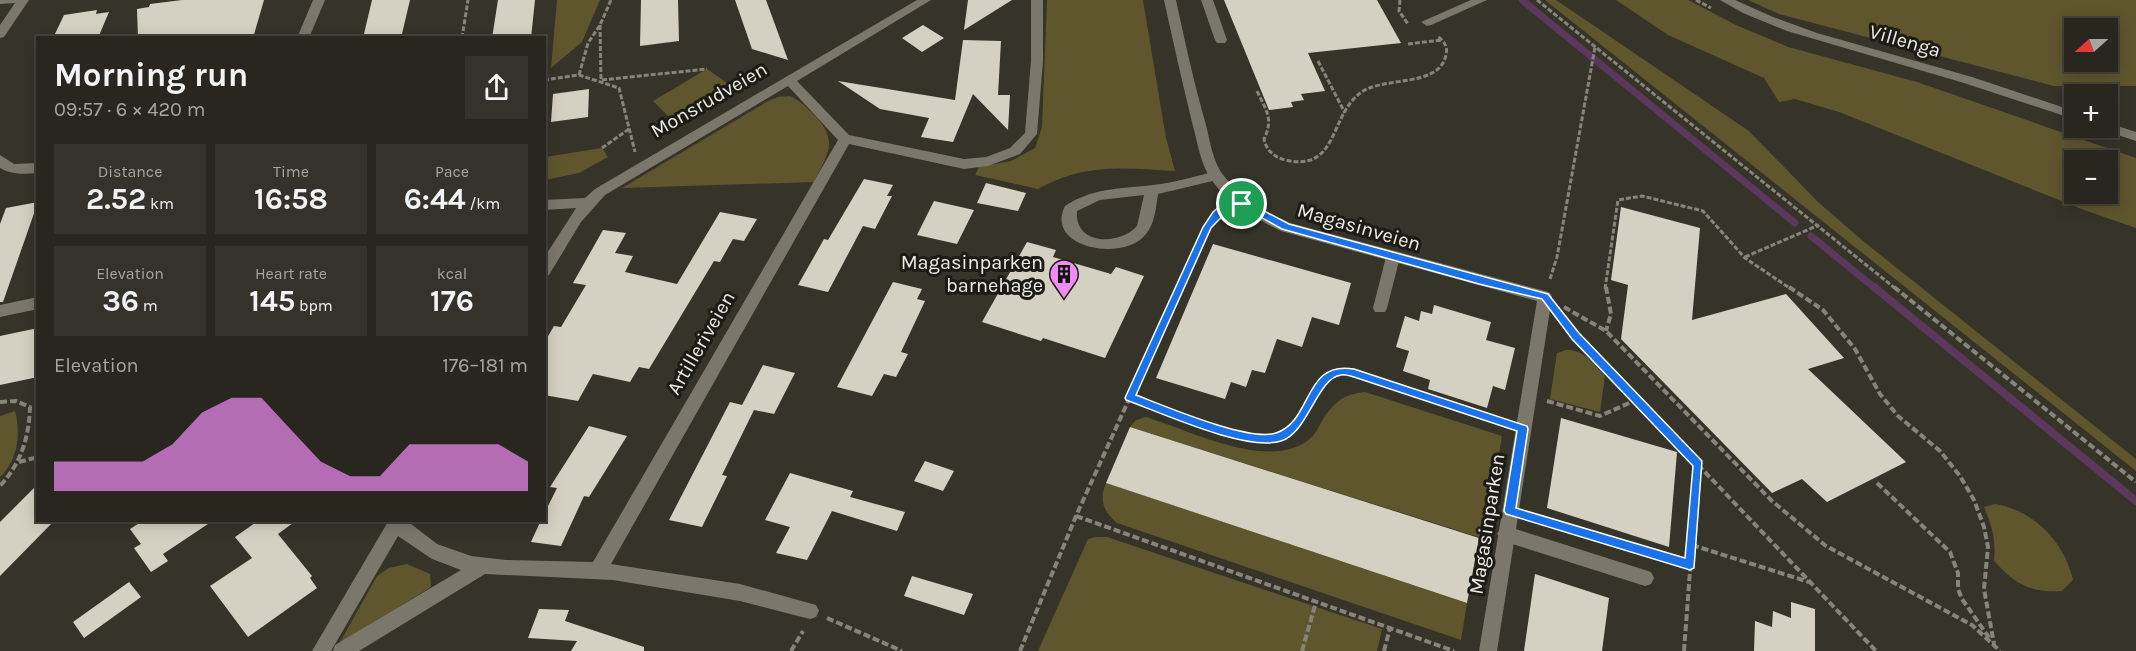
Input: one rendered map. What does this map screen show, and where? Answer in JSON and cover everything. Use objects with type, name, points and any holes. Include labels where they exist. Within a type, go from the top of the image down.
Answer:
[{"type":"street","points":[[0,1],[14,0]]},
{"type":"street","points":[[0,34],[23,0]]},
{"type":"street","points":[[304,36],[319,0]]},
{"type":"street","name":"Monsrudveien","points":[[546,268],[587,203],[641,166],[925,0]]},
{"type":"street","points":[[789,80],[845,140],[964,164],[988,161],[1015,151],[1031,134],[1037,61],[1037,0]]},
{"type":"street","name":"Magasinveien","points":[[1170,0],[1206,151],[1216,176],[1234,198],[1252,211],[1286,227],[1545,297]]},
{"type":"street","points":[[1207,0],[1221,40]]},
{"type":"street","points":[[1427,22],[1481,0]]},
{"type":"street","name":"Villenga","points":[[1726,0],[1799,31],[1974,82],[2064,112]]},
{"type":"street","points":[[2118,131],[2136,137]]},
{"type":"street","name":"Artilleriveien","points":[[598,570],[845,140]]},
{"type":"street","points":[[0,160],[3,165],[15,170],[36,168]]},
{"type":"street","points":[[1152,190],[1144,225],[1140,232],[1129,240],[1096,243],[1076,235],[1071,228],[1070,209],[1081,201],[1101,193],[1152,190],[1216,176]]},
{"type":"street","points":[[546,205],[587,203]]},
{"type":"street","points":[[1380,308],[1393,257]]},
{"type":"street","name":"Magasinparken","points":[[1488,651],[1545,297]]},
{"type":"street","points":[[0,311],[36,303]]},
{"type":"street","points":[[321,651],[395,522],[414,540],[453,560],[483,566],[598,570],[725,589],[810,610]]},
{"type":"street","points":[[1506,534],[1645,578]]},
{"type":"street","points":[[342,651],[483,566]]},
{"type":"path","points":[[462,36],[468,0]]},
{"type":"path","points":[[579,75],[588,43],[600,25],[611,0]]},
{"type":"path","points":[[1400,0],[1401,14],[1411,27]]},
{"type":"path","points":[[1537,0],[2136,482]]},
{"type":"path","points":[[600,25],[601,80]]},
{"type":"path","points":[[1257,90],[1270,120],[1264,140],[1266,148],[1275,156],[1289,161],[1309,161],[1322,155],[1355,96],[1364,89],[1413,80],[1437,69],[1447,56],[1447,47],[1443,40],[1434,36]]},
{"type":"path","points":[[1408,44],[1443,40]]},
{"type":"path","points":[[1545,297],[1557,257],[1595,46]]},
{"type":"path","points":[[1318,61],[1345,113]]},
{"type":"path","points":[[601,80],[707,69]]},
{"type":"path","points":[[546,80],[579,75],[618,87],[637,159]]},
{"type":"path","points":[[602,148],[629,129]]},
{"type":"path","points":[[1606,331],[1611,314],[1605,291],[1618,200],[1642,196],[1703,211],[1744,258],[1823,310],[1855,349],[1880,394],[1898,416],[1940,451],[1960,476],[1974,500],[1984,527],[1988,548],[1984,589],[1994,644]]},
{"type":"path","points":[[1020,651],[1076,516],[1207,227],[1234,198]]},
{"type":"path","points":[[1744,258],[1818,225]]},
{"type":"path","points":[[1545,297],[1606,331],[1772,501],[1801,526],[1854,563],[1934,603],[1972,626],[1994,644]]},
{"type":"path","points":[[1545,297],[1576,336],[1876,651]]},
{"type":"path","points":[[1130,398],[1248,438],[1280,437],[1296,424],[1327,376],[1341,370],[1523,429]]},
{"type":"path","points":[[1528,396],[1600,416],[1636,400]]},
{"type":"path","points":[[0,402],[13,399],[24,402],[30,407],[27,440],[19,462],[0,486]]},
{"type":"path","points":[[19,462],[36,458]]},
{"type":"path","points":[[1684,651],[1698,464]]},
{"type":"path","points":[[1877,483],[1950,552],[1958,573],[1958,590],[1962,599],[2000,651]]},
{"type":"path","points":[[1510,511],[1690,565]]},
{"type":"path","points":[[1076,516],[1454,651]]},
{"type":"path","points":[[1692,545],[1810,582]]},
{"type":"path","points":[[1302,651],[1316,602]]},
{"type":"path","points":[[810,610],[902,651]]},
{"type":"path","points":[[1384,651],[1390,628]]},
{"type":"shaded area","points":[[557,0],[600,0],[582,42],[551,68]]},
{"type":"shaded area","points":[[1047,0],[1143,0],[1166,138],[1175,171],[1105,169],[1088,171],[1038,189],[975,175],[979,167],[1011,161],[1035,148],[1042,127]]},
{"type":"shaded area","points":[[1545,0],[1556,0],[1749,131],[1818,202],[1863,241],[2136,459],[2136,471]]},
{"type":"shaded area","points":[[1616,0],[1688,0],[1736,25],[1788,47],[1917,82],[2064,133],[2064,138],[2078,138],[2113,150],[2064,150],[2064,202],[1839,112],[1795,99],[1779,102],[1764,78],[1668,35]]},
{"type":"shaded area","points":[[1748,0],[2136,0],[2136,86],[2064,84],[2064,86],[2054,86],[1779,14]]},
{"type":"shaded area","points":[[707,69],[734,88],[673,121],[653,101]]},
{"type":"shaded area","points":[[790,96],[801,102],[816,117],[823,126],[829,141],[826,156],[814,182],[622,188],[768,101]]},
{"type":"shaded area","points":[[602,148],[608,157],[579,173],[546,180],[546,157]]},
{"type":"shaded area","points":[[2118,152],[2136,158],[2136,228],[2069,204],[2118,204]]},
{"type":"shaded area","points":[[1566,350],[1583,355],[1593,362],[1605,376],[1600,412],[1550,399],[1557,353]]},
{"type":"shaded area","points":[[1365,392],[1502,436],[1485,539],[1130,427],[1136,420],[1146,417],[1230,446],[1275,451],[1295,447],[1312,437],[1339,400]]},
{"type":"shaded area","points":[[15,411],[18,428],[16,446],[11,463],[0,477],[0,416]]},
{"type":"shaded area","points":[[1106,483],[1467,603],[1461,640],[1117,523],[1108,514],[1104,505],[1103,495]]},
{"type":"shaded area","points":[[1995,504],[2023,513],[2046,530],[2055,541],[2069,566],[2073,580],[2062,591],[2041,590],[2024,585],[2009,576],[1994,561],[1993,533],[1984,507]]},
{"type":"shaded area","points":[[1107,537],[1382,629],[1377,651],[1038,651],[1088,539]]},
{"type":"shaded area","points":[[407,564],[430,574],[431,587],[339,644],[377,576],[389,568]]},
{"type":"building","points":[[182,0],[264,0],[254,36],[138,36],[137,9],[149,7],[150,4]]},
{"type":"building","points":[[372,0],[410,0],[401,36],[363,36]]},
{"type":"building","points":[[498,0],[535,0],[531,36],[492,36]]},
{"type":"building","points":[[641,0],[678,0],[679,41],[640,46]]},
{"type":"building","points":[[735,0],[766,0],[788,60],[752,49]]},
{"type":"building","points":[[968,0],[1012,0],[964,30]]},
{"type":"building","points":[[1224,0],[1377,0],[1401,43],[1308,53],[1325,91],[1301,94],[1304,100],[1291,102],[1293,107],[1269,110]]},
{"type":"building","points":[[97,10],[96,14],[109,12],[99,36],[54,36],[64,15]]},
{"type":"building","points":[[923,25],[944,38],[922,52],[902,38]]},
{"type":"building","points":[[963,40],[1001,41],[998,95],[1010,95],[1008,130],[973,94],[953,142],[921,137],[929,118],[880,109],[838,81],[955,100]]},
{"type":"building","points":[[589,89],[588,117],[551,122],[553,94]]},
{"type":"building","points":[[864,179],[893,185],[887,196],[892,196],[875,229],[863,226],[828,292],[798,285],[824,239],[828,240]]},
{"type":"building","points":[[986,183],[1026,193],[1018,211],[977,203]]},
{"type":"building","points":[[934,201],[974,210],[957,244],[917,235]]},
{"type":"building","points":[[36,202],[3,302],[0,302],[0,224],[6,208]]},
{"type":"building","points":[[1621,207],[1700,228],[1692,320],[1786,294],[1844,358],[1808,369],[1906,462],[1827,502],[1802,479],[1772,493],[1621,339],[1628,285],[1611,280]]},
{"type":"building","points":[[720,212],[757,219],[744,241],[733,239],[720,262],[714,261],[649,369],[639,367],[630,382],[593,374],[578,401],[546,395],[546,340],[554,326],[561,327],[586,285],[573,283],[603,230],[626,233],[615,253],[633,256],[625,272],[677,284]]},
{"type":"building","name":"Magasinparken barnehage","points":[[1027,242],[1056,250],[1053,257],[1111,274],[1116,267],[1144,276],[1105,358],[982,322]]},
{"type":"building","points":[[1213,244],[1351,283],[1339,325],[1312,317],[1302,347],[1277,339],[1265,373],[1252,370],[1246,387],[1231,382],[1225,399],[1156,378]]},
{"type":"building","points":[[893,282],[922,289],[917,299],[925,301],[901,352],[908,354],[896,377],[884,374],[872,396],[837,387]]},
{"type":"building","points":[[1434,305],[1491,322],[1486,340],[1515,348],[1505,390],[1493,386],[1487,408],[1428,389],[1430,380],[1403,371],[1409,351],[1396,347],[1405,316],[1419,321],[1421,311],[1432,314]]},
{"type":"building","points":[[36,328],[36,377],[0,385],[0,336]]},
{"type":"building","points":[[763,365],[795,373],[774,414],[754,410],[722,475],[727,476],[702,527],[669,520],[730,402],[742,405]]},
{"type":"building","points":[[1561,418],[1677,452],[1669,547],[1547,508]]},
{"type":"building","points":[[589,426],[627,436],[589,497],[584,496],[561,546],[531,542],[540,522],[546,522],[546,510],[557,488],[550,487]]},
{"type":"building","points":[[1130,427],[1479,538],[1467,603],[1106,483]]},
{"type":"building","points":[[925,461],[954,471],[943,491],[914,481]]},
{"type":"building","points":[[790,473],[853,491],[850,497],[905,512],[897,531],[832,511],[807,560],[776,553],[790,527],[765,520]]},
{"type":"building","points":[[36,486],[36,522],[53,522],[0,576],[0,522]]},
{"type":"building","points":[[141,522],[211,522],[163,554],[168,561],[151,572],[134,548],[141,544],[130,529]]},
{"type":"building","points":[[256,522],[294,522],[278,534],[312,576],[310,578],[317,588],[248,637],[210,586],[252,558],[235,537]]},
{"type":"building","points":[[1535,574],[1609,598],[1602,651],[1524,651]]},
{"type":"building","points":[[912,576],[973,594],[964,615],[904,596]]},
{"type":"building","points":[[129,582],[141,597],[84,638],[73,622]]},
{"type":"building","points":[[1791,602],[1815,609],[1815,651],[1754,651],[1755,621],[1772,627],[1773,611],[1791,618]]},
{"type":"building","points":[[539,609],[569,610],[565,621],[644,647],[644,651],[571,651],[577,641],[528,638]]},
{"type":"waterway","points":[[1522,0],[1795,223]]},
{"type":"waterway","points":[[1811,236],[1876,289]]},
{"type":"waterway","points":[[1874,287],[2136,501]]},
{"type":"place","name":"Magasinparken barnehage","points":[[1064,300]]},
{"type":"route","points":[[1234,198],[1242,204],[1286,227],[1545,297],[1576,336],[1698,464],[1690,565],[1510,511],[1523,429],[1354,373],[1341,370],[1327,376],[1304,408],[1296,424],[1280,437],[1262,440],[1225,431],[1130,398],[1207,227],[1234,198]]}]
